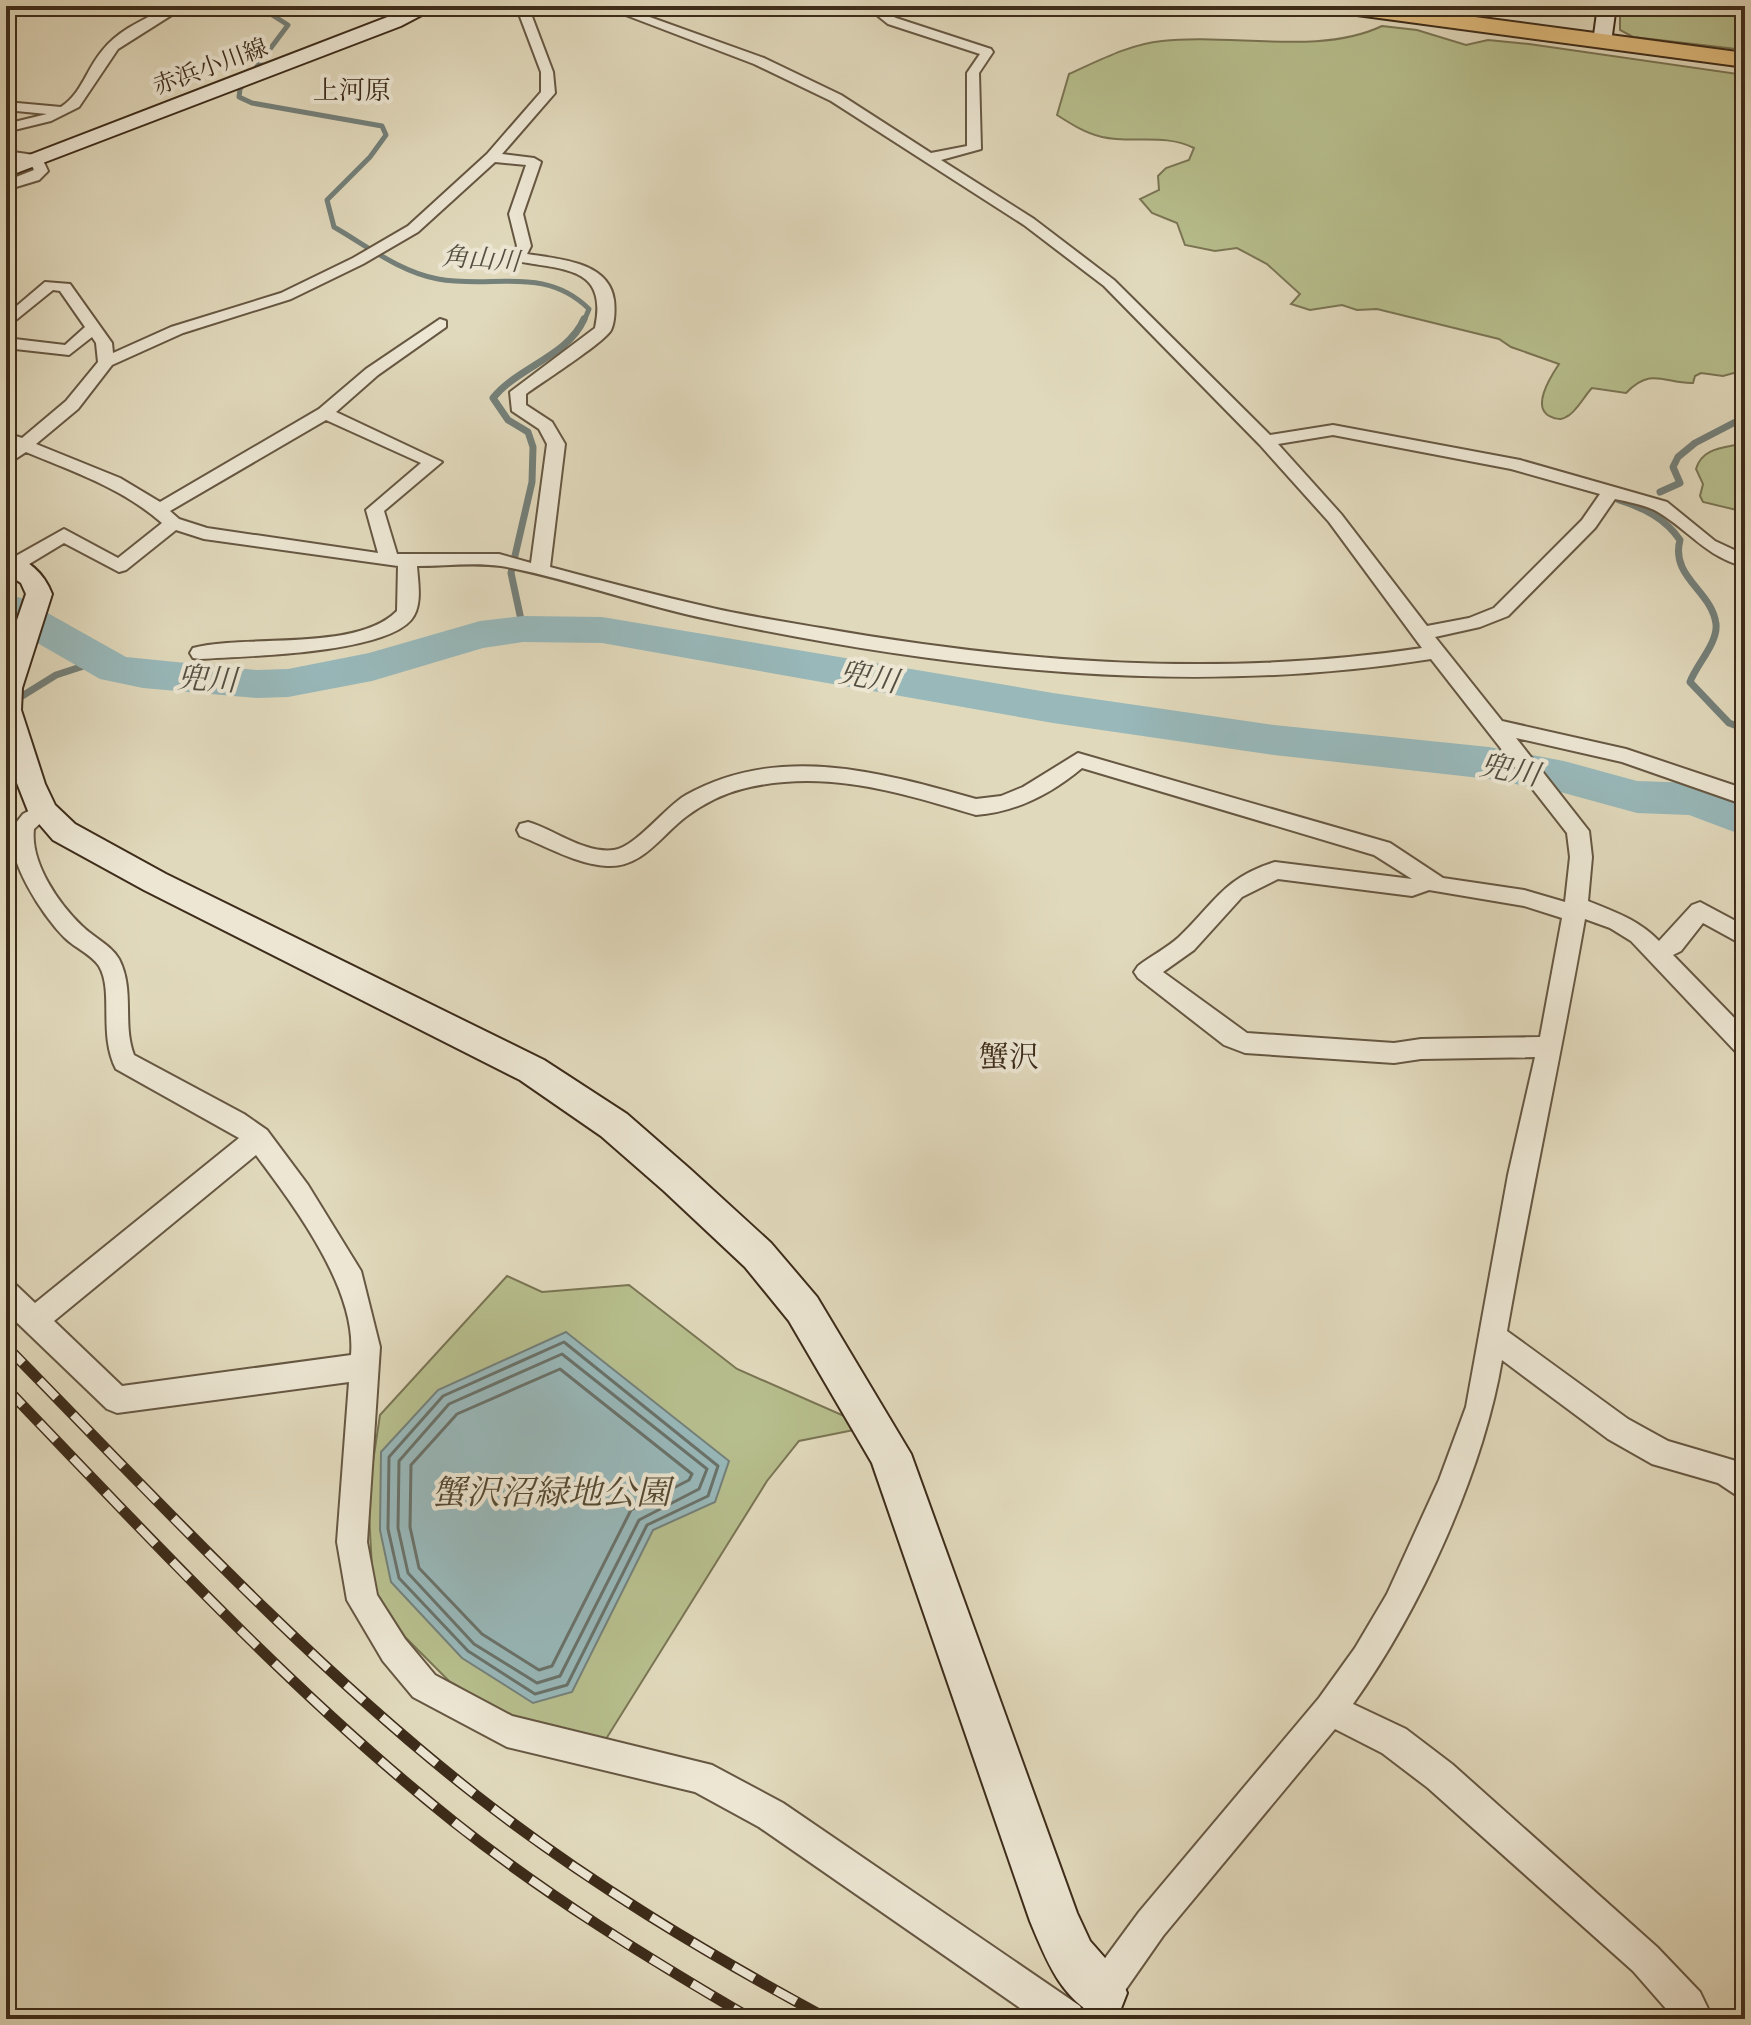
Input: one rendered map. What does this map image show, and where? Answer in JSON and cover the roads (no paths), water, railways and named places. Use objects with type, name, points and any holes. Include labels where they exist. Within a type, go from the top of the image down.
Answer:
[{"type":"highway","points":[[1342,6],[1745,60]]},
{"type":"street","points":[[6,128],[63,111],[81,98],[107,53],[119,42],[180,6]]},
{"type":"street","name":"赤浜小川線","points":[[6,171],[430,6]]},
{"type":"street","points":[[6,460],[72,405],[106,362],[177,330],[286,296],[388,245],[423,222],[492,157],[548,93],[547,72],[522,6]]},
{"type":"street","points":[[440,324],[372,372],[325,413],[166,517],[119,566],[64,535],[10,563],[38,586],[37,605],[9,692],[30,784],[43,811],[64,832],[117,862],[532,1070],[614,1125],[758,1255],[803,1309],[890,1454],[1055,1921],[1072,1959],[1101,2006],[1151,1924],[1330,1709],[1366,1659],[1398,1605],[1453,1483],[1480,1407],[1521,1175],[1550,1047],[1576,909],[1578,831],[1335,518],[1266,441],[1109,283],[1029,222],[808,83],[759,61],[608,6]]},
{"type":"street","points":[[886,6],[884,16],[892,21],[987,52],[973,73],[974,149],[928,158]]},
{"type":"street","points":[[1602,42],[1607,6]]},
{"type":"street","points":[[6,106],[63,111]]},
{"type":"street","points":[[6,155],[36,159],[41,171],[34,177],[6,186]]},
{"type":"street","points":[[492,157],[534,162],[516,214],[524,246],[518,257],[592,274],[604,285],[605,292],[606,319],[603,330],[518,392],[518,407],[546,426],[556,444],[540,569]]},
{"type":"street","points":[[6,323],[50,285],[65,287],[104,343],[106,362]]},
{"type":"street","points":[[6,343],[69,350],[93,328]]},
{"type":"street","points":[[200,653],[370,635],[394,626],[405,615],[408,606],[398,560],[375,510],[433,462],[325,413]]},
{"type":"street","points":[[1266,441],[1333,430],[1514,464],[1661,506],[1678,516],[1717,553],[1745,561]]},
{"type":"street","points":[[6,438],[124,487],[143,497],[166,517],[204,533],[398,560],[474,558],[540,569],[710,614],[922,652],[1067,668],[1281,670],[1352,665],[1436,652]]},
{"type":"street","points":[[1422,633],[1473,623],[1501,612],[1589,524],[1612,490]]},
{"type":"street","points":[[1496,727],[1626,756],[1745,797]]},
{"type":"street","points":[[528,830],[591,854],[613,858],[625,856],[638,847],[675,813],[722,787],[743,781],[819,772],[865,776],[988,808],[1045,785],[1078,760],[1382,849],[1430,881],[1576,909],[1618,922],[1659,952],[1745,1045]]},
{"type":"street","points":[[43,811],[28,822],[21,833],[25,854],[45,897],[74,933],[108,961],[119,1003],[117,1049],[125,1062],[235,1121],[258,1138],[299,1193],[351,1280],[366,1347],[364,1411],[354,1490],[352,1542],[362,1600],[394,1650],[424,1686],[507,1731],[700,1777],[771,1815],[1067,2019]]},
{"type":"street","points":[[1430,881],[1412,888],[1275,870],[1234,891],[1186,944],[1146,972],[1233,1038],[1245,1043],[1394,1053],[1421,1049],[1550,1047]]},
{"type":"street","points":[[1659,952],[1673,945],[1700,911],[1745,937]]},
{"type":"street","points":[[35,1320],[258,1138]]},
{"type":"street","points":[[6,1294],[117,1400],[363,1367]]},
{"type":"street","points":[[1494,1337],[1618,1429],[1662,1454],[1726,1471],[1745,1487]]},
{"type":"street","points":[[1330,1709],[1394,1741],[1440,1776],[1645,1959],[1695,2019]]},
{"type":"water","points":[[566,1332],[729,1461],[715,1502],[653,1530],[572,1692],[533,1703],[462,1658],[391,1582],[380,1530],[381,1452],[438,1390]]},
{"type":"waterway","name":"角山川","points":[[258,6],[288,25],[240,89],[239,97],[252,103],[382,126],[386,135],[370,157],[327,200],[334,227],[384,258],[424,276],[458,281],[517,281],[554,287],[572,295],[589,309],[584,321]]},
{"type":"waterway","name":"角山川","points":[[523,629],[511,573],[532,482],[533,447],[528,432],[508,420],[493,398],[503,387],[567,343],[584,319]]},
{"type":"waterway","points":[[1660,492],[1680,483],[1673,467],[1678,457],[1695,443],[1745,417]]},
{"type":"waterway","points":[[1619,500],[1653,515],[1680,540],[1681,564],[1713,612],[1716,624],[1714,639],[1690,682],[1729,723],[1745,729]]},
{"type":"waterway","name":"兜川","points":[[6,607],[115,669],[143,674],[257,684],[288,683],[372,667],[480,635],[523,629],[602,630],[1053,708],[1274,740],[1489,763],[1564,777],[1637,797],[1694,799],[1745,819]]},
{"type":"waterway","points":[[6,706],[56,675],[99,661]]},
{"type":"railway","points":[[6,1346],[234,1579],[414,1745],[519,1828],[604,1887],[692,1942],[828,2019]]},
{"type":"railway","points":[[6,1388],[223,1612],[394,1772],[489,1849],[562,1901],[752,2019]]},
{"type":"district","name":"上河原","points":[[352,89]]},
{"type":"district","name":"蟹沢","points":[[1009,1056]]},
{"type":"park label","name":"蟹沢沼緑地公園","points":[[551,1491]]}]
